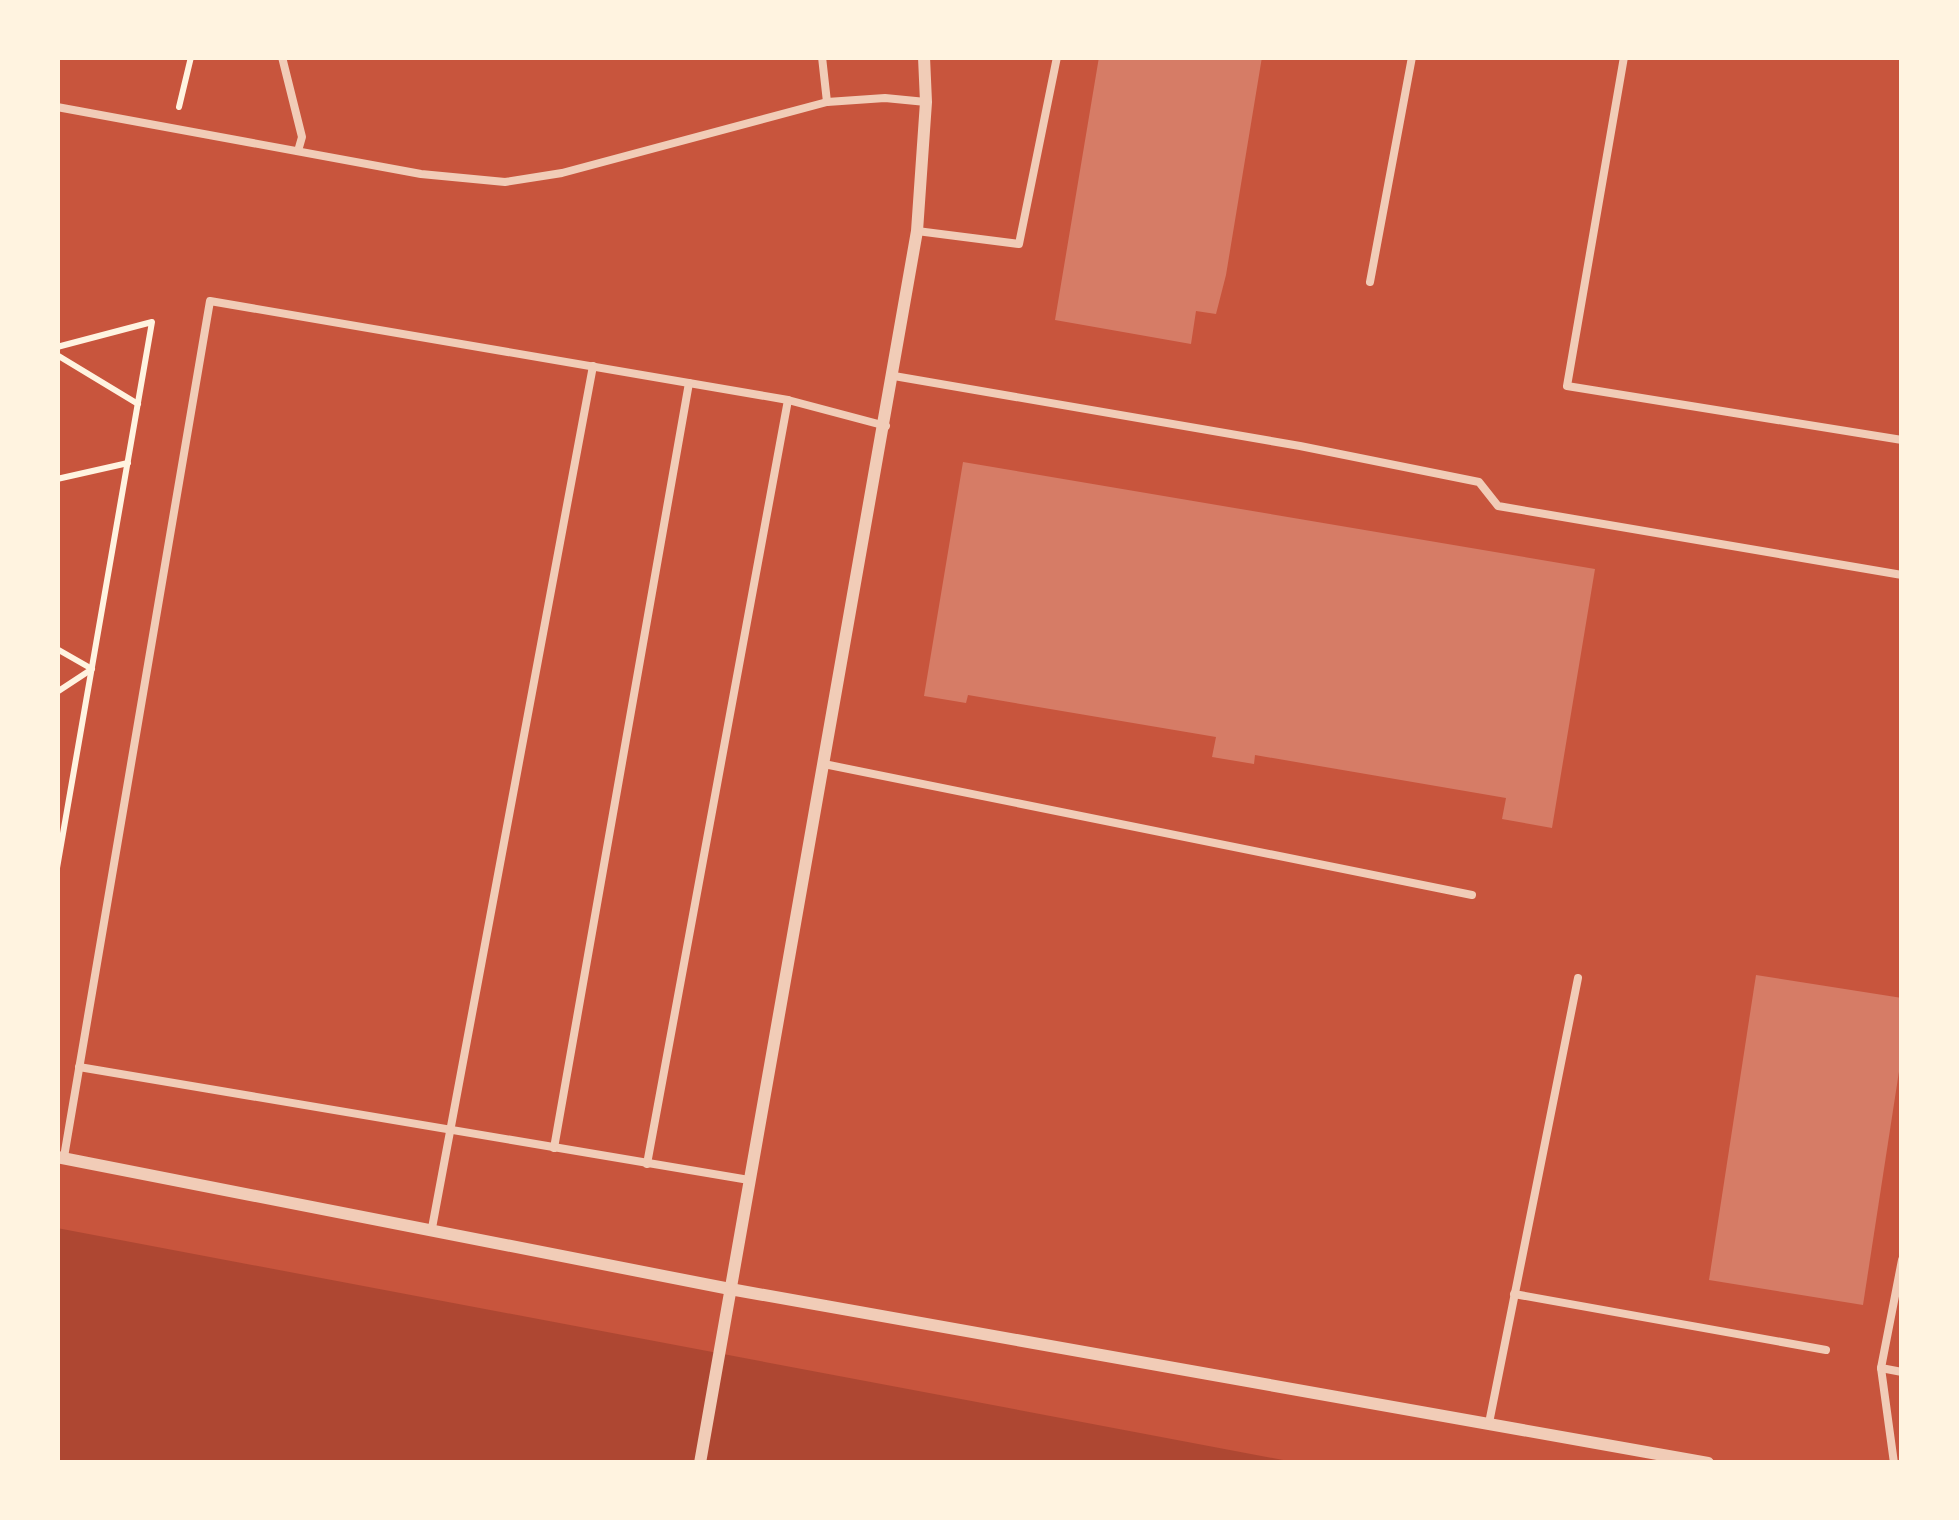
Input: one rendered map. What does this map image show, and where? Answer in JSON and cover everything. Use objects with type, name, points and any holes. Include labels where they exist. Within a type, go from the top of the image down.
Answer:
[{"type":"street","points":[[700,1463],[894,376],[917,231],[926,102],[924,57]]},
{"type":"street","points":[[60,1158],[730,1289],[1708,1463]]},
{"type":"lane","points":[[283,57],[302,137],[298,152]]},
{"type":"lane","points":[[822,57],[827,102]]},
{"type":"lane","points":[[917,231],[1019,244],[1058,57]]},
{"type":"lane","points":[[1370,282],[1412,57]]},
{"type":"lane","points":[[1624,57],[1567,386],[1902,440]]},
{"type":"lane","points":[[57,107],[421,174],[505,182],[562,173],[827,102],[885,98],[926,102]]},
{"type":"lane","points":[[60,1158],[210,301],[788,400],[886,426]]},
{"type":"lane","points":[[432,1228],[593,366]]},
{"type":"lane","points":[[894,376],[1479,482],[1498,506],[1902,575]]},
{"type":"lane","points":[[554,1148],[689,383]]},
{"type":"lane","points":[[646,1163],[788,400]]},
{"type":"lane","points":[[824,764],[1472,896]]},
{"type":"lane","points":[[1489,1424],[1578,978]]},
{"type":"lane","points":[[79,1067],[749,1180]]},
{"type":"lane","points":[[1894,1463],[1881,1368],[1902,1260]]},
{"type":"lane","points":[[1514,1294],[1826,1350]]},
{"type":"lane","points":[[1881,1368],[1902,1372]]},
{"type":"path","points":[[160,104],[181,107],[191,57]]},
{"type":"path","points":[[57,351],[152,322],[57,868]]},
{"type":"path","points":[[57,351],[138,404]]},
{"type":"path","points":[[57,479],[128,463]]},
{"type":"path","points":[[57,649],[92,669]]},
{"type":"path","points":[[57,692],[92,669]]},
{"type":"shaded area","points":[[57,1228],[1299,1463],[57,1463]]},
{"type":"building","points":[[1099,57],[1262,57],[1226,275],[1216,314],[1196,311],[1191,344],[1055,320]]},
{"type":"building","points":[[963,462],[1595,569],[1552,828],[1502,819],[1506,798],[1255,755],[1254,764],[1212,757],[1216,737],[968,695],[966,703],[924,696]]},
{"type":"building","points":[[1756,975],[1902,998],[1902,1052],[1863,1305],[1709,1280]]}]
